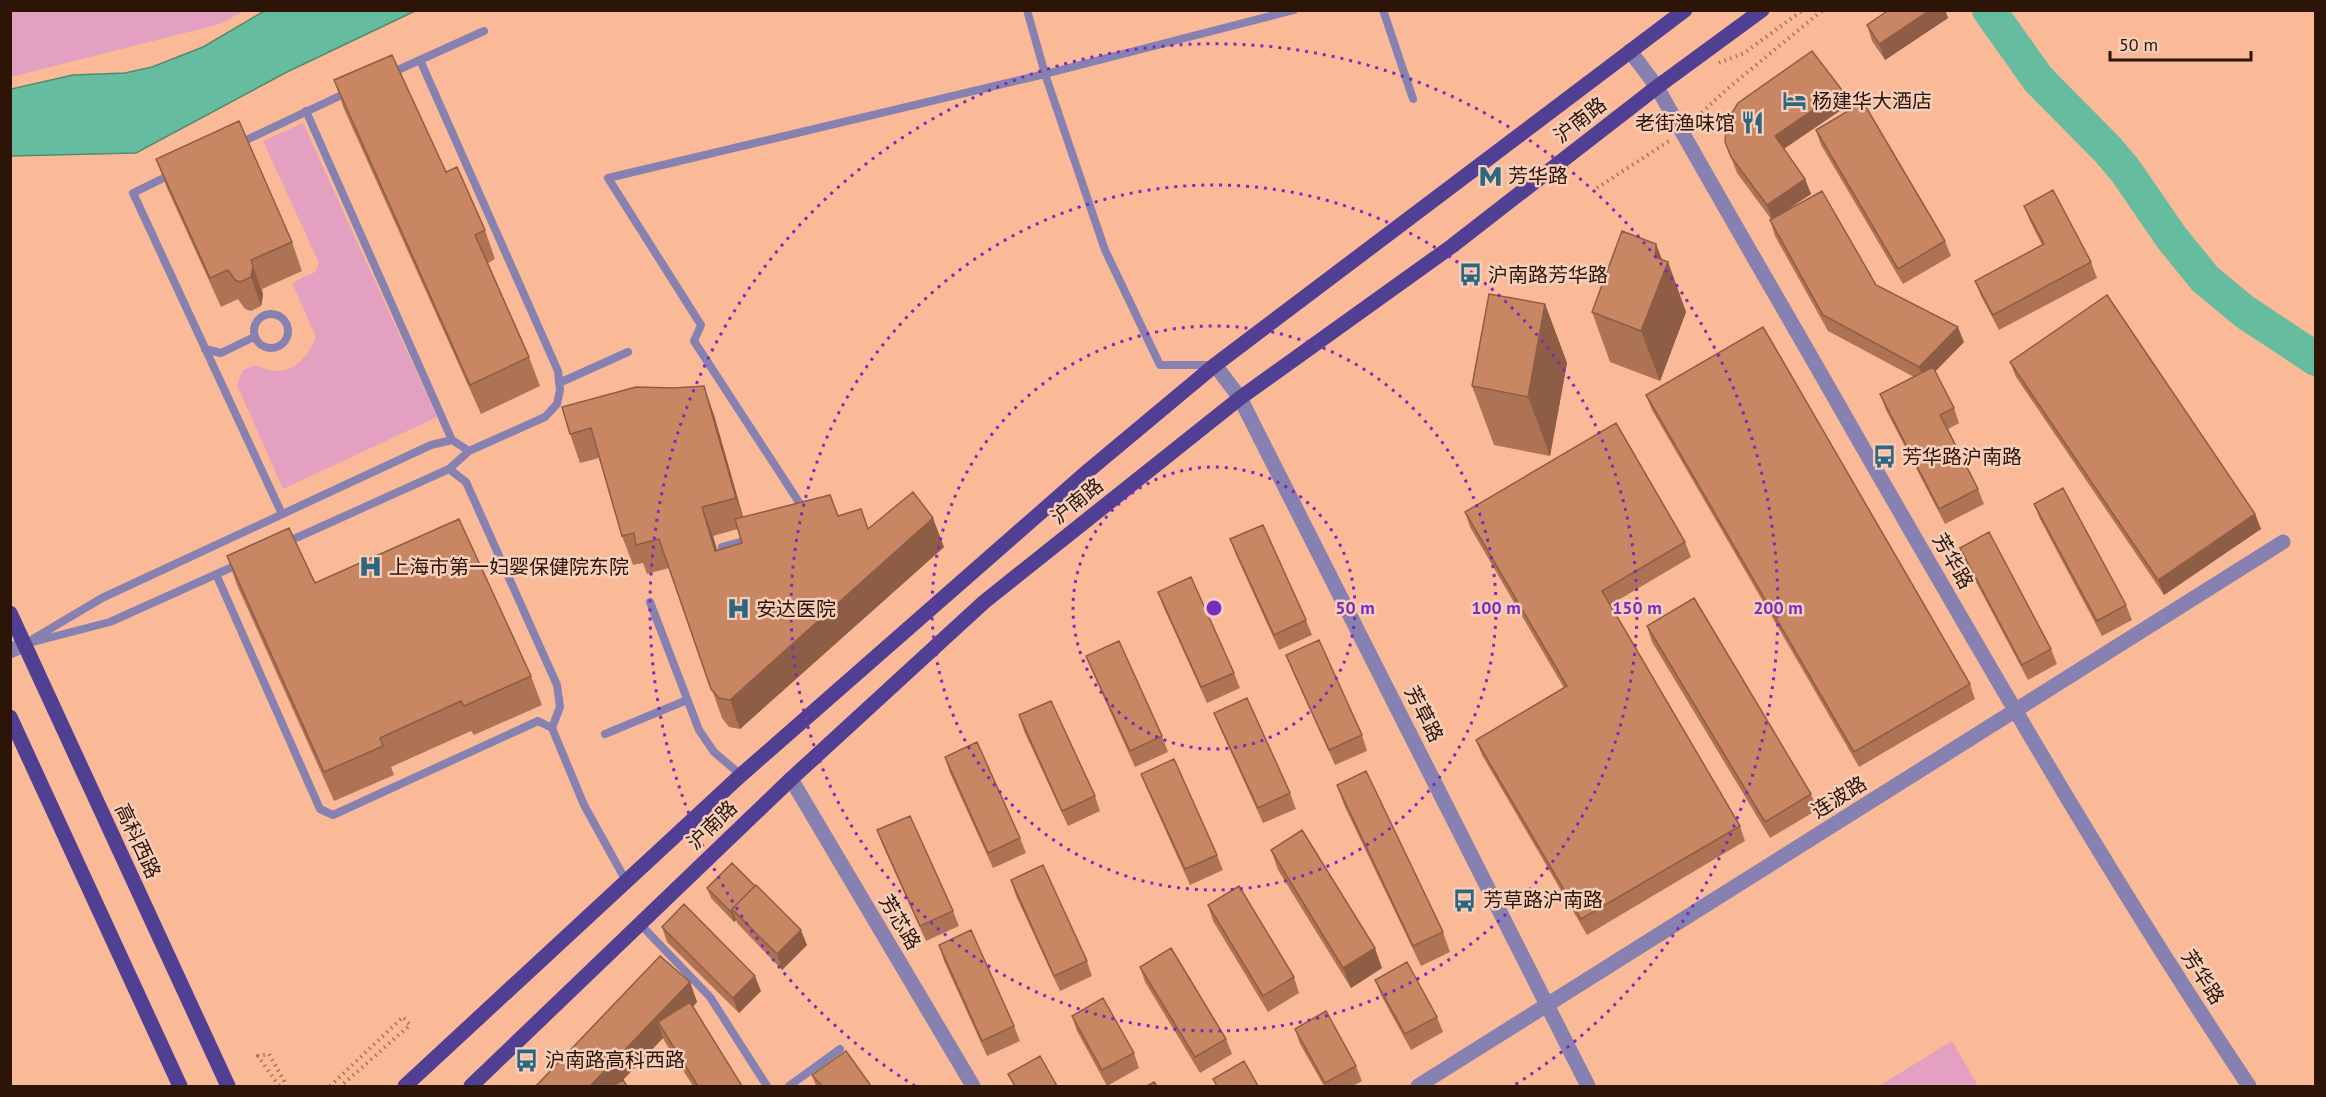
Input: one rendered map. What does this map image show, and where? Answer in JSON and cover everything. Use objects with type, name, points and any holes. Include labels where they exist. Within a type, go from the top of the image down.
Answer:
[{"type":"main road","name":"沪南路","points":[[405,1086],[741,775],[1088,471],[1215,365],[1685,10]]},
{"type":"main road","name":"沪南路","points":[[471,1086],[791,779],[984,602],[1240,398],[1452,246],[1657,87],[1762,10]]},
{"type":"main road","name":"高科西路","points":[[10,613],[18,647],[228,1086]]},
{"type":"main road","points":[[10,717],[180,1086]]},
{"type":"street","name":"芳华路","points":[[1630,51],[1657,87],[2016,711],[2181,984],[2249,1086]]},
{"type":"street","name":"芳草路","points":[[1215,365],[1240,398],[1588,1086]]},
{"type":"street","name":"连波路","points":[[1418,1086],[2283,542]]},
{"type":"street","name":"芳芯路","points":[[791,779],[973,1086]]},
{"type":"lane","points":[[1027,10],[1045,74],[1105,250],[1160,365],[1215,365]]},
{"type":"lane","points":[[812,522],[694,341],[701,325],[608,178],[1045,74],[1294,10]]},
{"type":"lane","points":[[1383,10],[1413,99]]},
{"type":"lane","points":[[379,78],[484,31]]},
{"type":"lane","points":[[280,545],[449,469],[469,452],[545,417],[557,404],[558,372],[420,60]]},
{"type":"lane","points":[[230,147],[358,88]]},
{"type":"lane","points":[[306,111],[452,440],[469,452]]},
{"type":"lane","points":[[176,172],[133,193],[282,514]]},
{"type":"lane","points":[[272,314],[278,315],[287,324],[287,336],[279,345],[264,347],[254,337],[256,326],[272,314]]},
{"type":"lane","points":[[205,349],[221,352],[254,337]]},
{"type":"lane","points":[[214,368],[221,352]]},
{"type":"lane","points":[[559,382],[628,352]]},
{"type":"lane","points":[[18,647],[102,598],[431,445],[452,440]]},
{"type":"lane","points":[[449,469],[466,482],[557,685],[560,707],[552,728]]},
{"type":"lane","points":[[722,547],[756,537]]},
{"type":"lane","points":[[18,647],[110,622],[248,560]]},
{"type":"lane","points":[[216,574],[320,808],[333,814],[538,721],[552,728],[584,805],[626,881]]},
{"type":"lane","points":[[650,602],[699,730],[714,752],[741,775]]},
{"type":"lane","points":[[605,734],[687,700]]},
{"type":"lane","points":[[640,924],[710,997],[767,1086]]},
{"type":"lane","points":[[789,1086],[840,1049]]},
{"type":"path","points":[[1597,188],[1657,151],[1682,132],[1727,89],[1823,10]]},
{"type":"path","points":[[330,1086],[403,1017],[410,1025],[341,1086]]},
{"type":"path","points":[[279,1086],[258,1056],[269,1054],[287,1086]]},
{"type":"shaded area","points":[[11,10],[244,11],[220,24],[11,77]]},
{"type":"shaded area","points":[[266,10],[415,11],[287,72],[136,153],[11,156],[11,89],[73,75],[125,73],[152,67],[203,47]]},
{"type":"shaded area","points":[[303,123],[437,417],[283,489],[237,385],[243,370],[256,365],[276,371],[293,367],[306,355],[316,337],[292,283],[315,272],[319,263],[263,141]]},
{"type":"shaded area","points":[[1952,1041],[1978,1086],[1879,1086],[1942,1047]]},
{"type":"building","points":[[1889,10],[1930,10],[1879,44],[1867,25]]},
{"type":"building","points":[[1812,51],[1842,90],[1775,136],[1805,179],[1767,205],[1731,157],[1725,142],[1730,116],[1738,103]]},
{"type":"building","points":[[392,55],[446,172],[457,167],[485,230],[475,235],[529,357],[470,385],[334,80]]},
{"type":"building","points":[[1863,102],[1945,241],[1898,269],[1816,130]]},
{"type":"building","points":[[239,121],[292,242],[251,260],[253,266],[251,277],[240,282],[235,280],[228,270],[210,278],[156,159]]},
{"type":"building","points":[[2053,190],[2091,262],[1993,315],[1975,281],[2044,244],[2024,206]]},
{"type":"building","points":[[1822,191],[1876,285],[1958,327],[1919,367],[1823,315],[1770,220]]},
{"type":"building","points":[[1622,231],[1656,244],[1655,257],[1668,262],[1641,331],[1592,312]]},
{"type":"building","points":[[1489,294],[1545,304],[1528,397],[1472,386]]},
{"type":"building","points":[[2107,295],[2255,514],[2158,580],[2010,362]]},
{"type":"building","points":[[1763,327],[1970,684],[1854,752],[1646,395]]},
{"type":"building","points":[[1933,367],[1954,408],[1940,415],[1978,489],[1939,509],[1880,394]]},
{"type":"building","points":[[704,386],[736,498],[702,507],[715,551],[742,543],[735,519],[830,495],[838,516],[861,509],[868,529],[913,492],[933,518],[730,700],[719,698],[711,689],[659,539],[636,545],[634,533],[622,536],[591,428],[570,434],[562,407],[636,387]]},
{"type":"building","points":[[1616,423],[1685,542],[1602,591],[1740,826],[1581,919],[1476,740],[1567,686],[1465,512]]},
{"type":"building","points":[[2063,488],[2126,605],[2097,621],[2034,504]]},
{"type":"building","points":[[459,519],[531,676],[464,706],[461,701],[380,738],[383,746],[324,772],[227,556],[289,528],[315,583]]},
{"type":"building","points":[[1263,525],[1306,620],[1274,635],[1230,539]]},
{"type":"building","points":[[1989,532],[2051,649],[2022,665],[1960,548]]},
{"type":"building","points":[[1191,577],[1234,673],[1201,687],[1158,592]]},
{"type":"building","points":[[1694,598],[1811,794],[1765,822],[1647,626]]},
{"type":"building","points":[[1319,640],[1362,735],[1329,750],[1286,655]]},
{"type":"building","points":[[1119,641],[1162,736],[1130,751],[1086,656]]},
{"type":"building","points":[[1247,698],[1290,793],[1258,808],[1214,713]]},
{"type":"building","points":[[1051,701],[1095,796],[1062,811],[1019,715]]},
{"type":"building","points":[[977,742],[1020,838],[988,853],[945,757]]},
{"type":"building","points":[[1174,759],[1217,855],[1185,869],[1141,774]]},
{"type":"building","points":[[1366,771],[1443,932],[1413,946],[1337,785]]},
{"type":"building","points":[[910,816],[953,911],[920,926],[877,830]]},
{"type":"building","points":[[1302,830],[1375,948],[1343,968],[1271,850]]},
{"type":"building","points":[[732,863],[755,886],[731,912],[707,888]]},
{"type":"building","points":[[1043,865],[1087,961],[1054,976],[1011,880]]},
{"type":"building","points":[[756,885],[801,930],[777,954],[732,909]]},
{"type":"building","points":[[1239,886],[1294,977],[1263,996],[1208,905]]},
{"type":"building","points":[[684,904],[755,976],[733,998],[662,927]]},
{"type":"building","points":[[971,930],[1014,1026],[982,1041],[939,945]]},
{"type":"building","points":[[1171,948],[1226,1039],[1195,1057],[1140,967]]},
{"type":"building","points":[[660,956],[690,982],[590,1086],[536,1086]]},
{"type":"building","points":[[1407,962],[1437,1017],[1405,1034],[1375,980]]},
{"type":"building","points":[[1103,998],[1134,1053],[1102,1070],[1072,1016]]},
{"type":"building","points":[[690,1002],[742,1086],[698,1086],[658,1022]]},
{"type":"building","points":[[1326,1011],[1356,1066],[1325,1083],[1295,1029]]},
{"type":"building","points":[[846,1051],[871,1086],[822,1086],[812,1075]]},
{"type":"building","points":[[1040,1056],[1057,1086],[1015,1086],[1008,1074]]},
{"type":"building","points":[[1244,1061],[1258,1086],[1217,1086],[1213,1079]]},
{"type":"building","points":[[623,1080],[627,1086],[613,1086]]},
{"type":"waterway","points":[[1989,10],[2038,79],[2125,170],[2171,237],[2205,279],[2245,312],[2316,359]]},
{"type":"place","name":"杨建华大酒店","points":[[1794,101]]},
{"type":"place","name":"老街渔味馆","points":[[1753,123]]},
{"type":"place","name":"芳华路","points":[[1490,176]]},
{"type":"place","name":"沪南路芳华路","points":[[1470,275]]},
{"type":"place","name":"芳华路沪南路","points":[[1884,457]]},
{"type":"place","name":"上海市第一妇婴保健院东院","points":[[371,567]]},
{"type":"place","name":"安达医院","points":[[738,609]]},
{"type":"place","name":"芳草路沪南路","points":[[1465,900]]},
{"type":"place","name":"沪南路高科西路","points":[[527,1060]]}]
